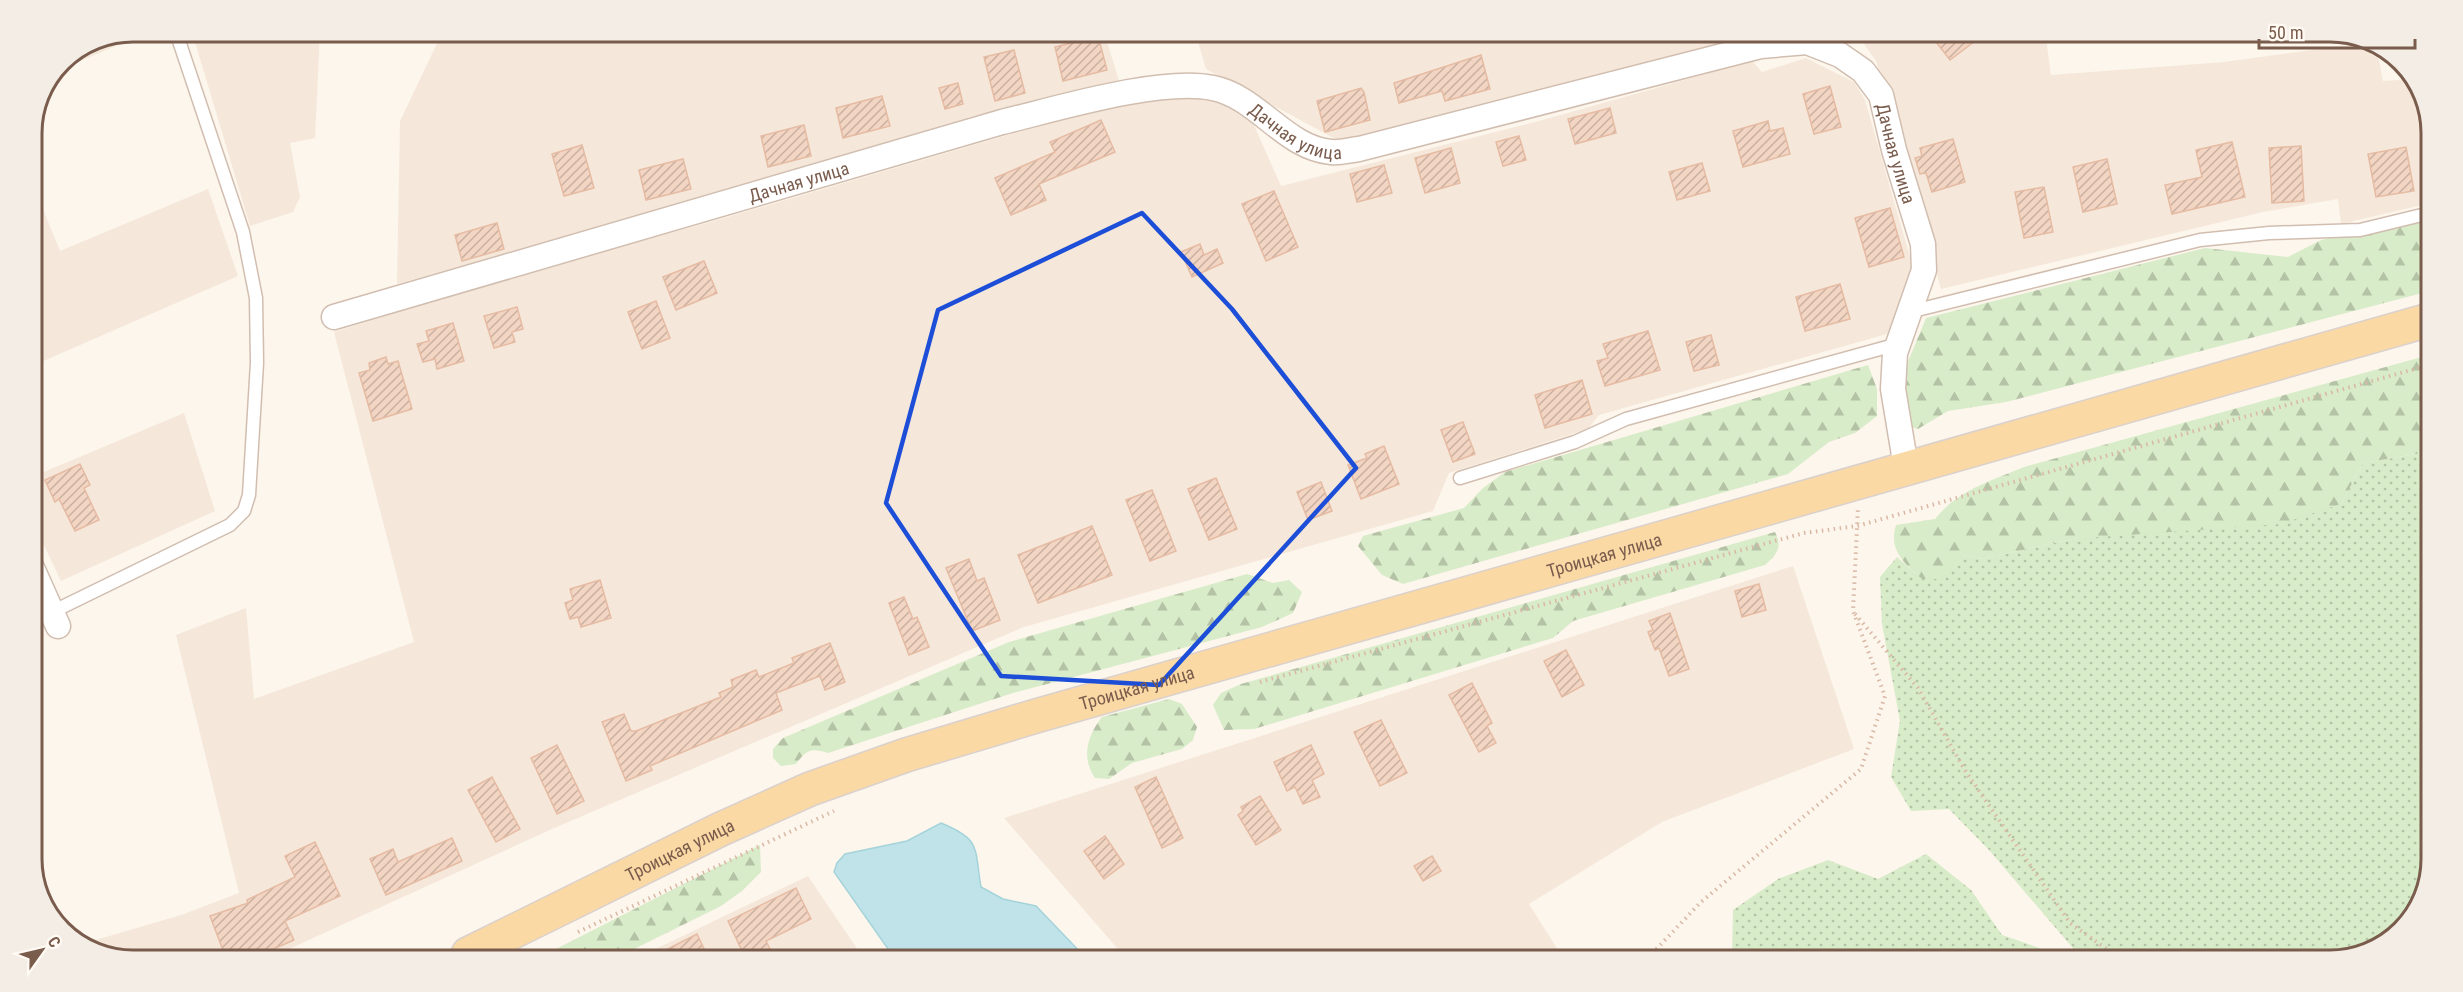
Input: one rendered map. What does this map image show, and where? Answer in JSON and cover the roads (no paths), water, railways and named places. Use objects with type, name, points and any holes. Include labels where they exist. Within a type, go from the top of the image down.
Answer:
[{"type":"main road","name":"Троицкая улица","points":[[476,950],[722,829],[810,789],[906,755],[1906,467],[2421,322]]},
{"type":"street","name":"Дачная улица","points":[[334,317],[1002,122],[1099,99],[1183,84],[1214,88],[1254,105],[1284,131],[1315,148],[1332,152],[1359,149],[1761,46],[1807,42],[1840,55],[1863,70],[1881,95],[1894,150],[1923,244],[1924,270],[1898,344],[1893,389],[1906,467]]},
{"type":"street","points":[[42,590],[55,619]]},
{"type":"lane","points":[[55,619],[230,525],[244,511],[249,495],[257,363],[256,298],[243,232],[179,42]]},
{"type":"lane","points":[[1908,312],[2200,240],[2269,233],[2360,230],[2421,215]]},
{"type":"lane","points":[[1460,478],[1575,442],[1626,419],[1898,344]]},
{"type":"water","points":[[941,823],[964,835],[974,846],[981,887],[1003,899],[1036,906],[1078,950],[889,950],[834,872],[837,863],[845,854],[907,841]]}]
